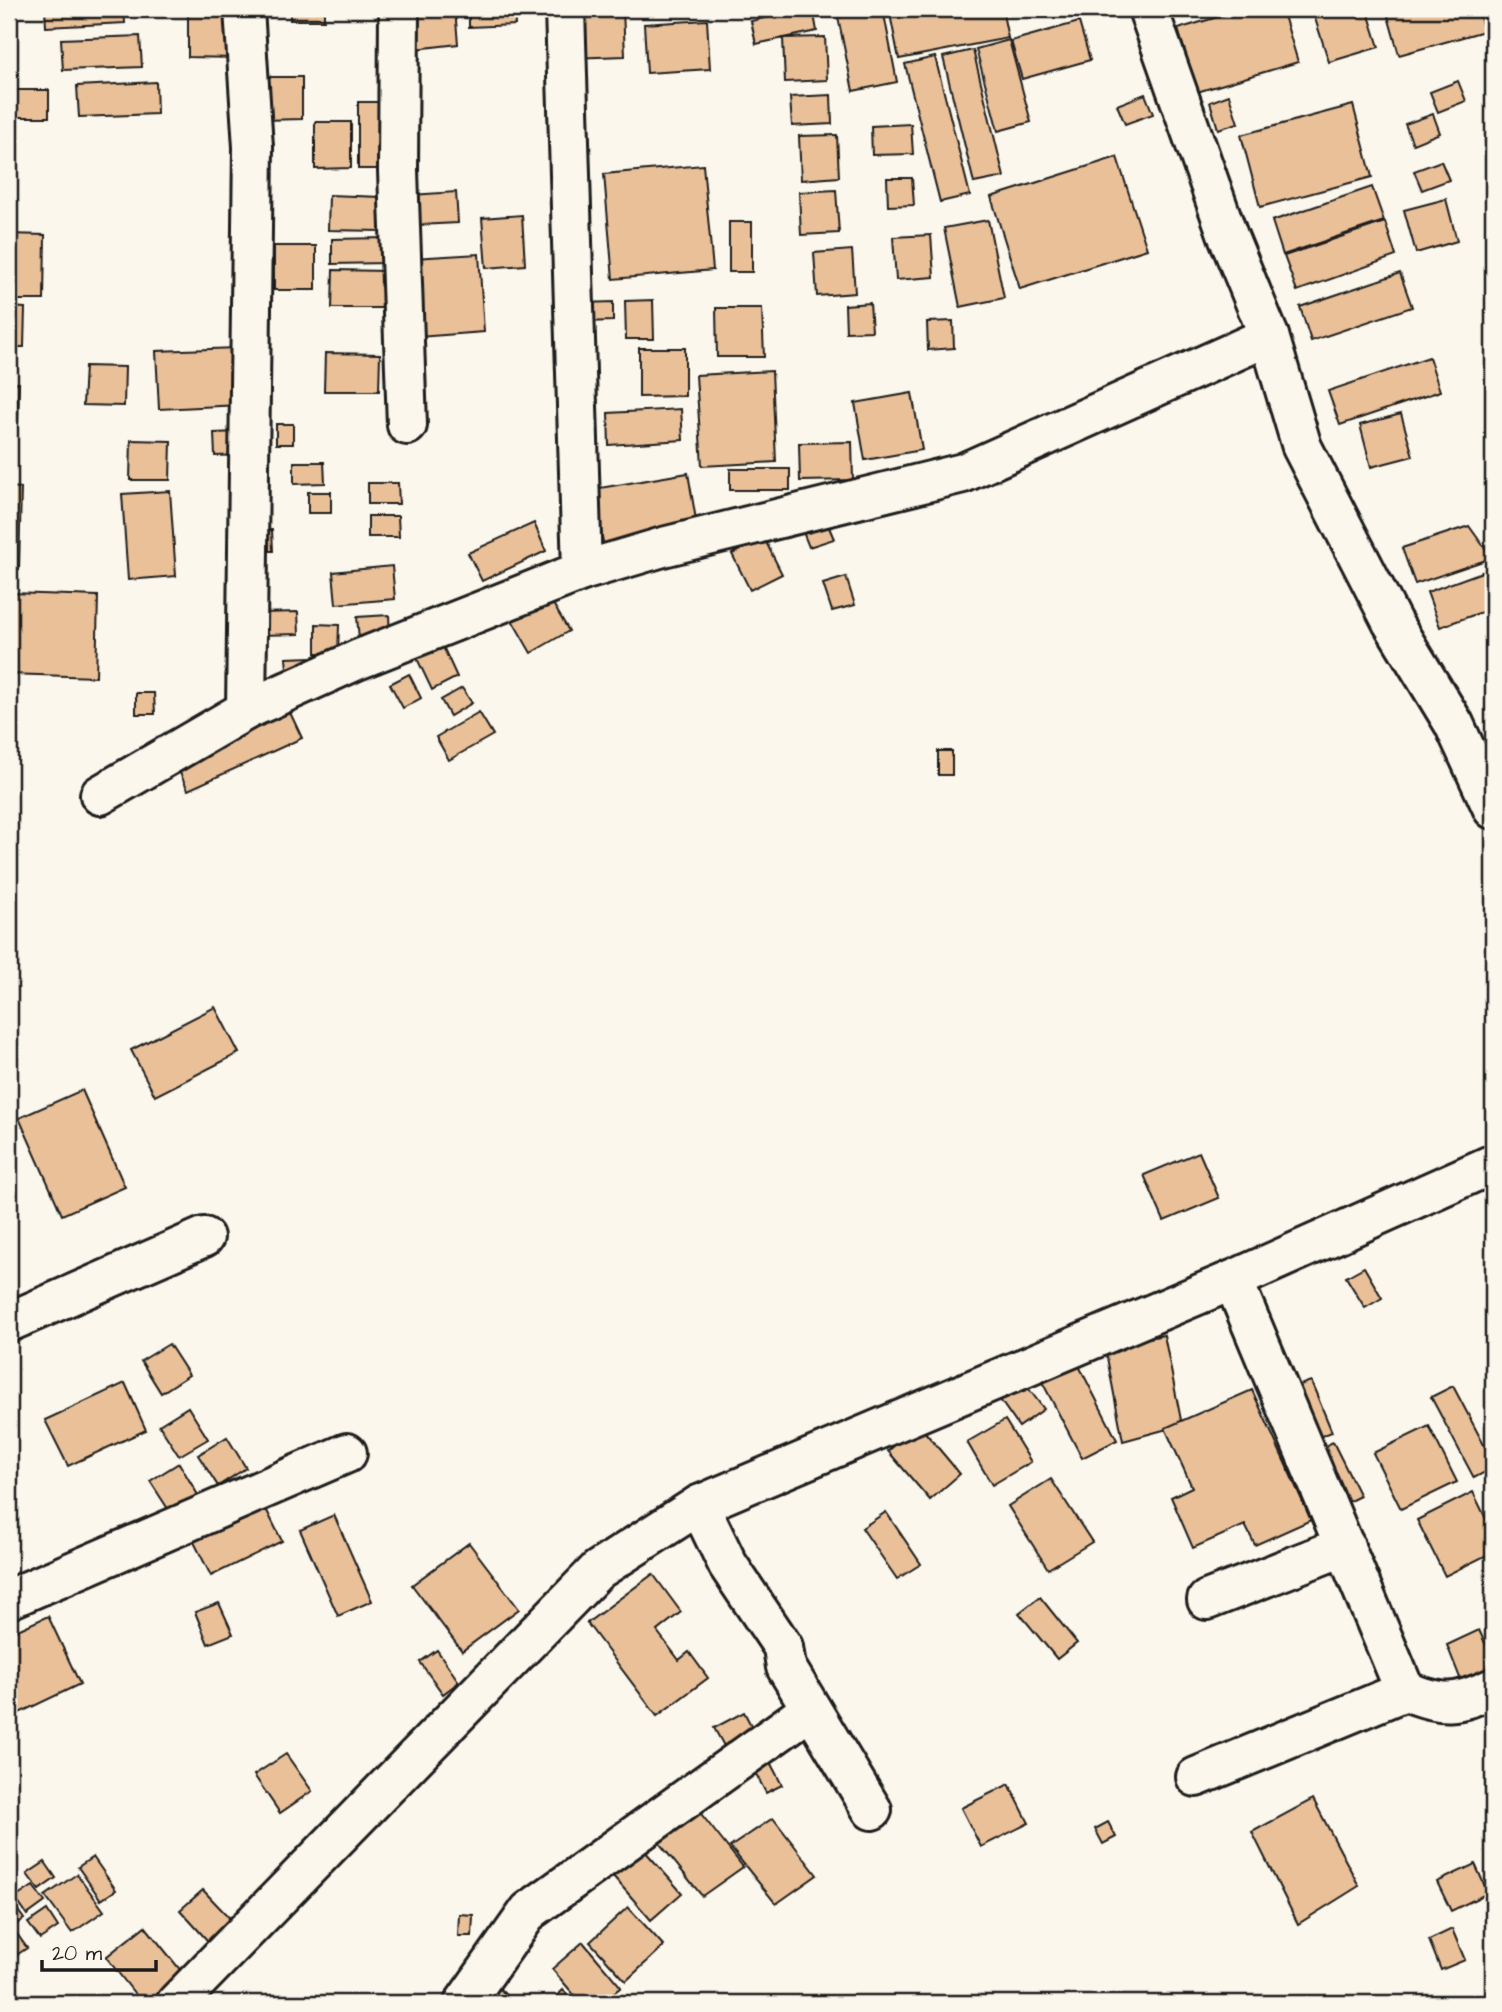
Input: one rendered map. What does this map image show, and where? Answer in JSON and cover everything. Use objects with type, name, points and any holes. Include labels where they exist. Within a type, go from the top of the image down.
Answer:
[{"type":"street","points":[[244,9],[253,147],[246,710]]},
{"type":"street","points":[[399,9],[398,171],[407,425]]},
{"type":"street","points":[[565,9],[582,571]]},
{"type":"street","points":[[1148,9],[1228,236],[1269,336],[1302,447],[1392,622],[1454,724],[1493,809]]},
{"type":"street","points":[[100,795],[246,710],[357,660],[582,571],[663,547],[963,473],[1269,336]]},
{"type":"street","points":[[176,2003],[598,1570],[699,1505],[1233,1280],[1493,1164]]},
{"type":"street","points":[[9,1322],[204,1237]]},
{"type":"street","points":[[1233,1280],[1405,1691]]},
{"type":"street","points":[[9,1599],[347,1452]]},
{"type":"street","points":[[699,1505],[728,1565],[783,1647],[786,1667],[872,1810]]},
{"type":"street","points":[[1207,1600],[1345,1546]]},
{"type":"street","points":[[1196,1777],[1405,1691],[1437,1703],[1460,1702],[1493,1688]]},
{"type":"street","points":[[464,2003],[529,1911],[811,1709]]},
{"type":"building","points":[[45,9],[124,9],[125,23],[46,27]]},
{"type":"building","points":[[188,9],[237,9],[236,58],[188,57]]},
{"type":"building","points":[[290,9],[324,9],[324,20],[290,20]]},
{"type":"building","points":[[404,9],[455,9],[458,44],[407,50]]},
{"type":"building","points":[[469,9],[514,9],[515,25],[469,27]]},
{"type":"building","points":[[568,9],[623,9],[625,56],[570,58]]},
{"type":"building","points":[[813,9],[817,31],[756,44],[751,21]]},
{"type":"building","points":[[883,9],[897,82],[853,91],[837,12]]},
{"type":"building","points":[[889,9],[1002,9],[1008,38],[899,59]]},
{"type":"building","points":[[1172,9],[1206,9],[1174,16]]},
{"type":"building","points":[[1244,9],[1282,9],[1298,62],[1197,92],[1178,29]]},
{"type":"building","points":[[1312,9],[1367,9],[1379,47],[1329,62]]},
{"type":"building","points":[[1386,9],[1478,9],[1484,31],[1399,55]]},
{"type":"building","points":[[9,10],[15,10],[15,37],[9,37]]},
{"type":"building","points":[[707,20],[710,69],[647,73],[644,24]]},
{"type":"building","points":[[1079,22],[1090,60],[1022,79],[1011,41]]},
{"type":"building","points":[[140,36],[142,67],[63,70],[61,39]]},
{"type":"building","points":[[825,37],[827,80],[785,82],[783,38]]},
{"type":"building","points":[[1009,40],[1031,122],[998,131],[976,49]]},
{"type":"building","points":[[973,50],[1004,177],[974,183],[943,57]]},
{"type":"building","points":[[935,57],[970,195],[940,202],[905,64]]},
{"type":"building","points":[[261,77],[302,77],[302,119],[262,120]]},
{"type":"building","points":[[1458,81],[1466,101],[1438,112],[1430,92]]},
{"type":"building","points":[[156,82],[157,114],[79,117],[77,86]]},
{"type":"building","points":[[9,90],[49,90],[49,117],[9,117]]},
{"type":"building","points":[[1145,94],[1153,114],[1125,124],[1117,105]]},
{"type":"building","points":[[831,95],[832,124],[792,126],[790,97]]},
{"type":"building","points":[[1229,95],[1238,123],[1218,129],[1210,102]]},
{"type":"building","points":[[358,102],[395,102],[395,169],[358,169]]},
{"type":"building","points":[[1353,105],[1372,177],[1260,207],[1241,135]]},
{"type":"building","points":[[1433,114],[1440,133],[1413,144],[1405,124]]},
{"type":"building","points":[[315,122],[351,122],[351,168],[315,169]]},
{"type":"building","points":[[911,124],[913,154],[872,155],[871,126]]},
{"type":"building","points":[[837,135],[839,177],[801,180],[799,136]]},
{"type":"building","points":[[1493,137],[1493,163],[1485,141]]},
{"type":"building","points":[[1117,157],[1147,249],[1020,289],[991,197]]},
{"type":"building","points":[[1441,161],[1449,180],[1422,190],[1414,171]]},
{"type":"building","points":[[703,165],[713,270],[613,279],[604,174]]},
{"type":"building","points":[[887,178],[912,178],[914,205],[888,206]]},
{"type":"building","points":[[1372,187],[1384,221],[1283,255],[1272,221]]},
{"type":"building","points":[[836,190],[839,233],[801,235],[799,192]]},
{"type":"building","points":[[456,192],[458,223],[397,226],[396,196]]},
{"type":"building","points":[[329,195],[381,197],[381,231],[328,230]]},
{"type":"building","points":[[1446,199],[1457,241],[1416,253],[1404,210]]},
{"type":"building","points":[[522,215],[525,265],[486,268],[482,218]]},
{"type":"building","points":[[988,220],[1004,298],[960,307],[944,228]]},
{"type":"building","points":[[729,222],[752,222],[752,272],[729,272]]},
{"type":"building","points":[[1385,222],[1396,256],[1297,291],[1284,256]]},
{"type":"building","points":[[9,234],[45,235],[44,300],[9,300]]},
{"type":"building","points":[[931,235],[934,277],[896,280],[893,237]]},
{"type":"building","points":[[386,238],[386,263],[332,264],[332,239]]},
{"type":"building","points":[[274,246],[316,246],[316,290],[274,290]]},
{"type":"building","points":[[852,250],[855,293],[817,296],[814,253]]},
{"type":"building","points":[[479,254],[484,332],[418,337],[413,258]]},
{"type":"building","points":[[333,270],[387,271],[386,308],[332,308]]},
{"type":"building","points":[[1400,273],[1412,307],[1311,341],[1300,307]]},
{"type":"building","points":[[653,300],[654,339],[626,339],[625,301]]},
{"type":"building","points":[[613,302],[613,321],[584,322],[583,303]]},
{"type":"building","points":[[870,303],[872,331],[846,332],[845,305]]},
{"type":"building","points":[[9,307],[25,308],[24,347],[9,347]]},
{"type":"building","points":[[716,308],[762,308],[764,357],[717,357]]},
{"type":"building","points":[[953,321],[954,348],[928,350],[927,322]]},
{"type":"building","points":[[237,348],[240,405],[159,409],[156,351]]},
{"type":"building","points":[[639,348],[685,348],[685,396],[639,397]]},
{"type":"building","points":[[325,353],[380,354],[379,391],[324,391]]},
{"type":"building","points":[[1429,357],[1440,391],[1340,425],[1328,391]]},
{"type":"building","points":[[85,366],[125,367],[124,406],[83,405]]},
{"type":"building","points":[[772,371],[776,462],[702,466],[696,375]]},
{"type":"building","points":[[9,383],[19,383],[18,422],[9,422]]},
{"type":"building","points":[[912,393],[922,450],[865,460],[855,403]]},
{"type":"building","points":[[681,409],[683,440],[609,445],[608,413]]},
{"type":"building","points":[[1401,414],[1413,456],[1371,467],[1360,425]]},
{"type":"building","points":[[276,424],[293,424],[293,444],[276,444]]},
{"type":"building","points":[[267,431],[268,454],[215,456],[214,433]]},
{"type":"building","points":[[131,440],[171,441],[170,480],[130,480]]},
{"type":"building","points":[[852,442],[853,480],[800,481],[799,443]]},
{"type":"building","points":[[294,462],[324,462],[325,483],[294,484]]},
{"type":"building","points":[[730,469],[790,469],[790,490],[730,490]]},
{"type":"building","points":[[688,473],[702,555],[608,572],[594,489]]},
{"type":"building","points":[[368,483],[398,483],[399,504],[368,504]]},
{"type":"building","points":[[9,487],[21,488],[19,569],[9,569]]},
{"type":"building","points":[[170,491],[176,576],[128,580],[122,494]]},
{"type":"building","points":[[308,492],[331,492],[331,513],[308,513]]},
{"type":"building","points":[[823,513],[834,539],[809,547],[799,522]]},
{"type":"building","points":[[368,516],[398,516],[399,537],[368,537]]},
{"type":"building","points":[[534,523],[546,551],[482,581],[468,553]]},
{"type":"building","points":[[1469,526],[1492,558],[1415,584],[1402,548]]},
{"type":"building","points":[[272,530],[273,551],[254,551],[253,531]]},
{"type":"building","points":[[764,538],[782,574],[750,590],[732,554]]},
{"type":"building","points":[[392,566],[395,599],[336,604],[333,572]]},
{"type":"building","points":[[1493,568],[1493,608],[1440,627],[1427,592]]},
{"type":"building","points":[[846,577],[855,605],[832,611],[823,584]]},
{"type":"building","points":[[546,592],[569,631],[531,653],[508,613]]},
{"type":"building","points":[[12,593],[98,596],[96,677],[9,674]]},
{"type":"building","points":[[298,612],[299,634],[260,635],[259,613]]},
{"type":"building","points":[[389,615],[390,637],[359,639],[357,617]]},
{"type":"building","points":[[316,624],[339,625],[338,653],[316,653]]},
{"type":"building","points":[[439,638],[457,677],[432,690],[413,650]]},
{"type":"building","points":[[312,657],[313,677],[288,679],[286,658]]},
{"type":"building","points":[[409,674],[421,698],[403,708],[390,684]]},
{"type":"building","points":[[462,688],[472,703],[450,716],[441,700]]},
{"type":"building","points":[[136,693],[154,693],[155,714],[136,714]]},
{"type":"building","points":[[286,704],[302,738],[188,790],[172,756]]},
{"type":"building","points":[[479,712],[493,735],[449,760],[436,737]]},
{"type":"building","points":[[938,751],[952,751],[952,775],[938,775]]},
{"type":"building","points":[[215,1007],[239,1053],[155,1096],[131,1050]]},
{"type":"building","points":[[82,1090],[125,1187],[62,1215],[19,1118]]},
{"type":"building","points":[[1199,1152],[1219,1198],[1164,1221],[1144,1175]]},
{"type":"building","points":[[1364,1267],[1382,1298],[1365,1308],[1346,1277]]},
{"type":"building","points":[[1164,1335],[1182,1425],[1123,1441],[1105,1347]]},
{"type":"building","points":[[169,1344],[189,1375],[161,1393],[141,1361]]},
{"type":"building","points":[[1075,1358],[1117,1440],[1082,1458],[1039,1376]]},
{"type":"building","points":[[1022,1380],[1044,1409],[1019,1427],[998,1397]]},
{"type":"building","points":[[1311,1381],[1332,1432],[1311,1440],[1291,1388]]},
{"type":"building","points":[[125,1383],[146,1430],[68,1466],[45,1420]]},
{"type":"building","points":[[1453,1386],[1493,1462],[1493,1468],[1474,1478],[1431,1397]]},
{"type":"building","points":[[1252,1390],[1311,1520],[1255,1545],[1245,1525],[1193,1548],[1171,1497],[1192,1487],[1165,1428]]},
{"type":"building","points":[[188,1407],[208,1439],[179,1456],[159,1425]]},
{"type":"building","points":[[1005,1420],[1031,1462],[992,1485],[967,1442]]},
{"type":"building","points":[[919,1425],[960,1474],[930,1500],[888,1451]]},
{"type":"building","points":[[1429,1426],[1457,1482],[1401,1509],[1373,1453]]},
{"type":"building","points":[[227,1437],[246,1468],[218,1486],[198,1455]]},
{"type":"building","points":[[1333,1442],[1360,1496],[1340,1506],[1312,1452]]},
{"type":"building","points":[[179,1463],[198,1495],[170,1512],[150,1481]]},
{"type":"building","points":[[1051,1479],[1092,1542],[1048,1569],[1008,1506]]},
{"type":"building","points":[[1473,1492],[1493,1533],[1493,1552],[1445,1576],[1417,1520]]},
{"type":"building","points":[[264,1505],[282,1541],[211,1576],[193,1540]]},
{"type":"building","points":[[886,1512],[921,1564],[897,1579],[862,1528]]},
{"type":"building","points":[[334,1515],[372,1601],[338,1616],[300,1530]]},
{"type":"building","points":[[469,1543],[519,1609],[462,1651],[412,1585]]},
{"type":"building","points":[[653,1574],[681,1612],[657,1631],[679,1660],[689,1652],[708,1678],[657,1716],[587,1623]]},
{"type":"building","points":[[1040,1597],[1077,1643],[1057,1659],[1019,1613]]},
{"type":"building","points":[[219,1603],[233,1634],[208,1644],[195,1612]]},
{"type":"building","points":[[48,1616],[80,1684],[13,1716],[9,1708],[9,1634]]},
{"type":"building","points":[[1479,1630],[1493,1660],[1493,1675],[1464,1688],[1447,1645]]},
{"type":"building","points":[[437,1650],[459,1682],[443,1694],[420,1662]]},
{"type":"building","points":[[744,1712],[763,1748],[734,1764],[714,1728]]},
{"type":"building","points":[[286,1754],[312,1791],[280,1813],[254,1775]]},
{"type":"building","points":[[770,1762],[782,1785],[766,1793],[754,1770]]},
{"type":"building","points":[[1009,1784],[1029,1823],[981,1847],[961,1808]]},
{"type":"building","points":[[1313,1799],[1359,1886],[1298,1924],[1252,1832]]},
{"type":"building","points":[[698,1810],[743,1867],[702,1896],[656,1839]]},
{"type":"building","points":[[773,1818],[817,1875],[776,1904],[730,1847]]},
{"type":"building","points":[[1108,1822],[1116,1837],[1103,1844],[1095,1829]]},
{"type":"building","points":[[644,1850],[682,1893],[651,1920],[613,1876]]},
{"type":"building","points":[[93,1857],[116,1890],[101,1900],[78,1867]]},
{"type":"building","points":[[45,1862],[56,1878],[39,1890],[27,1874]]},
{"type":"building","points":[[1475,1864],[1488,1893],[1451,1911],[1437,1882]]},
{"type":"building","points":[[77,1874],[104,1911],[72,1933],[45,1896]]},
{"type":"building","points":[[33,1886],[45,1902],[27,1915],[15,1898]]},
{"type":"building","points":[[203,1890],[240,1929],[216,1950],[180,1910]]},
{"type":"building","points":[[9,1898],[24,1919],[9,1929]]},
{"type":"building","points":[[628,1907],[664,1946],[626,1981],[590,1942]]},
{"type":"building","points":[[47,1910],[58,1927],[40,1939],[28,1923]]},
{"type":"building","points":[[459,1914],[473,1915],[472,1936],[458,1936]]},
{"type":"building","points":[[145,1926],[186,1977],[152,2003],[142,2003],[106,1957]]},
{"type":"building","points":[[1452,1929],[1465,1960],[1441,1970],[1429,1940]]},
{"type":"building","points":[[15,1931],[27,1948],[9,1960],[9,1936]]},
{"type":"building","points":[[583,1942],[621,1987],[601,2003],[581,2003],[552,1969]]},
{"type":"building","points":[[483,1972],[514,2003],[459,2003]]},
{"type":"building","points":[[563,1990],[575,2003],[552,2001]]}]
